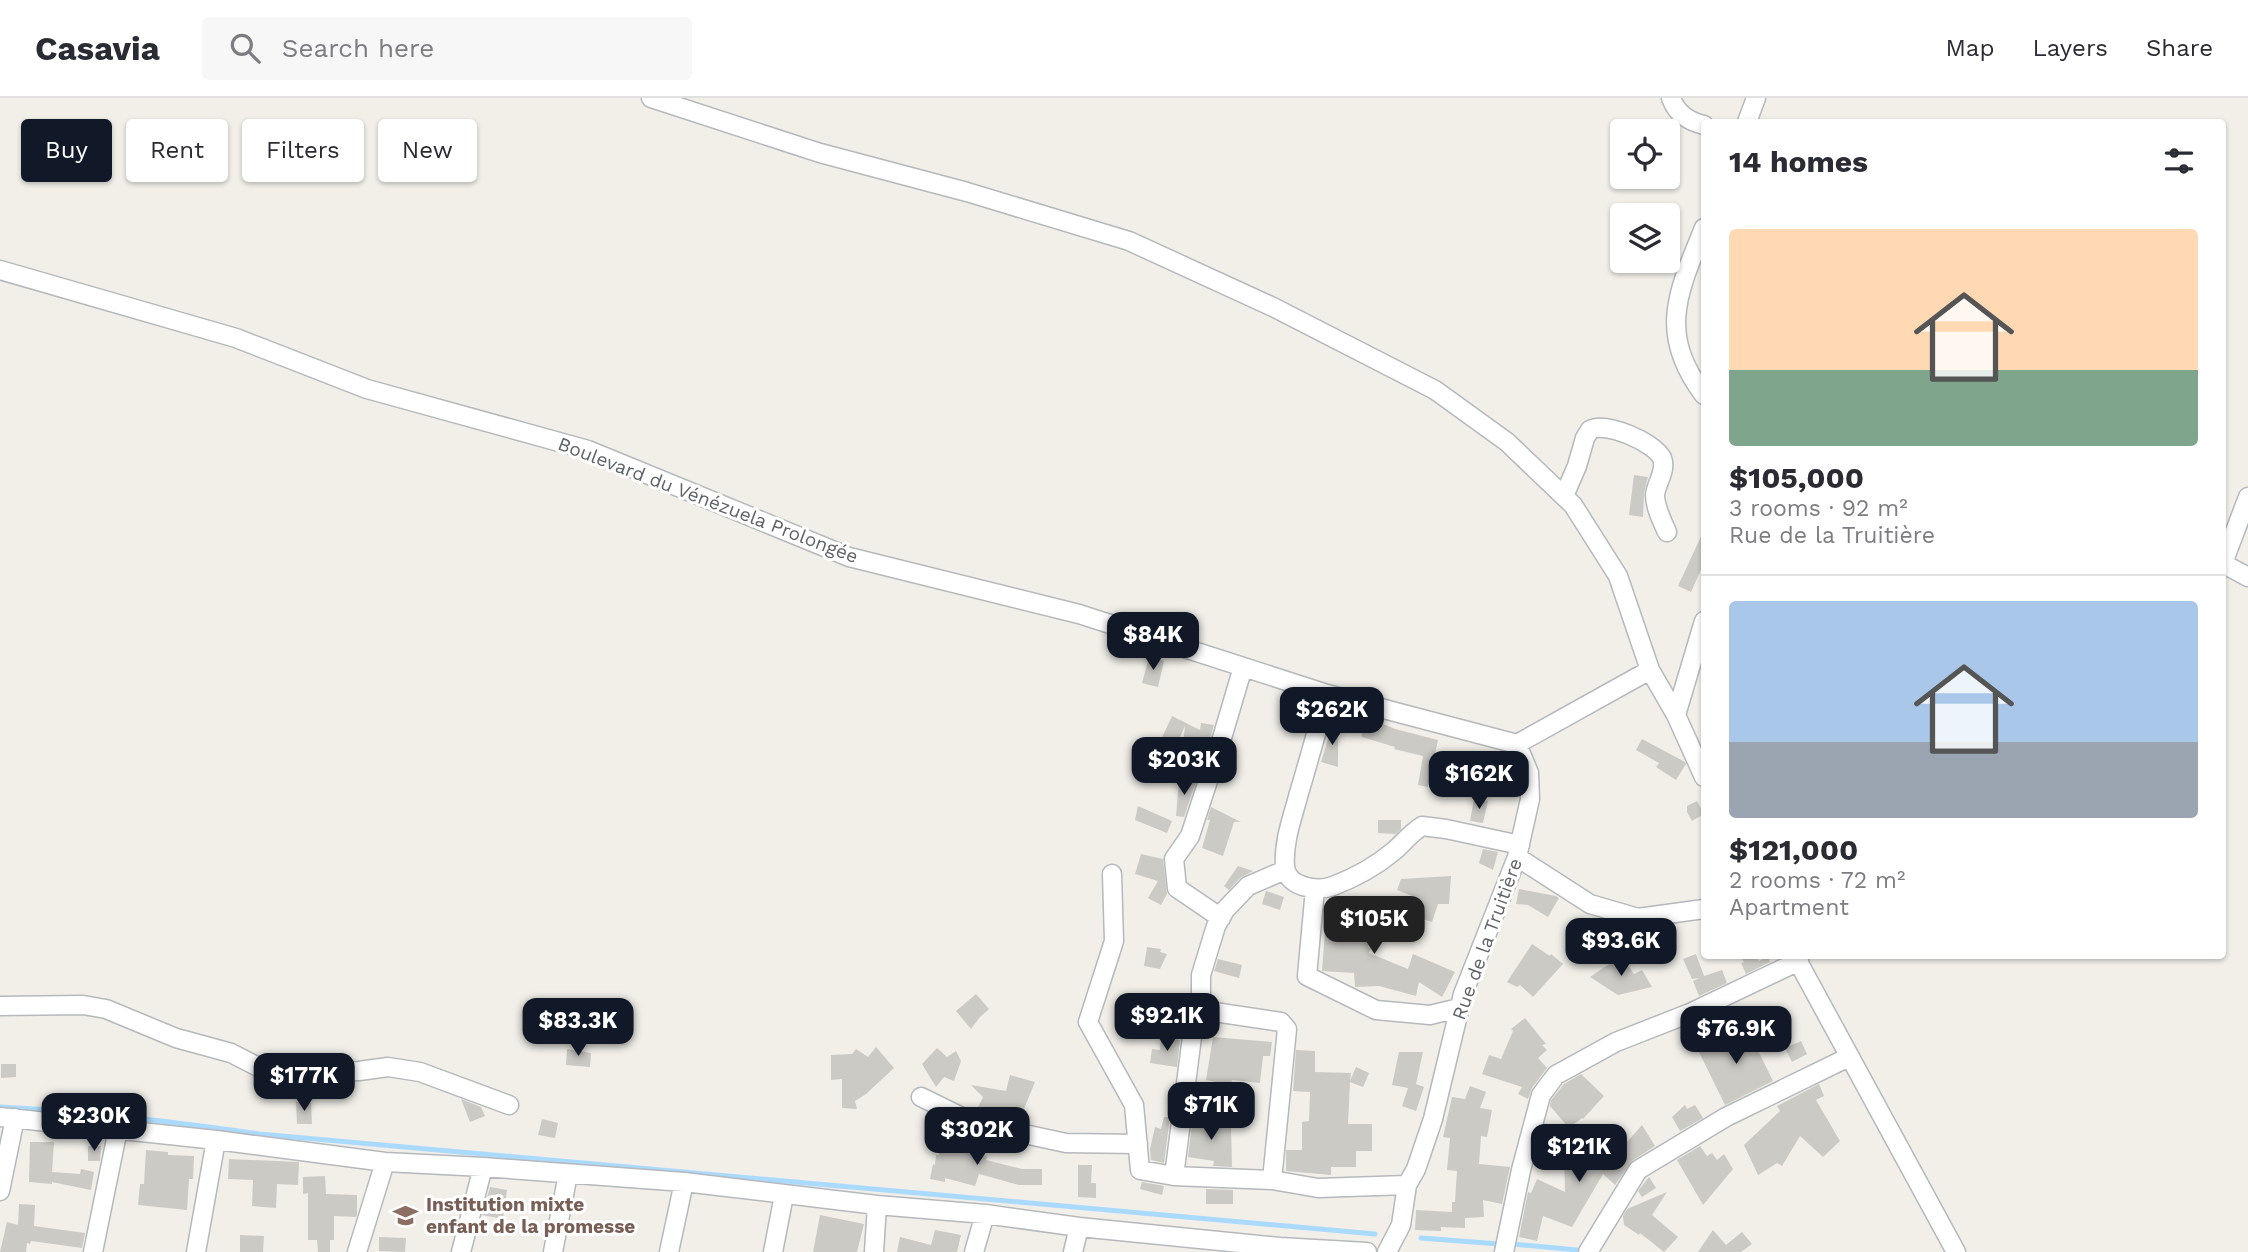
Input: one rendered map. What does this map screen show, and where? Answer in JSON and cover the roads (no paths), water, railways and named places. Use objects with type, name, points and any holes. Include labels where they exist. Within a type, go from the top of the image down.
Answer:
[{"type":"street","points":[[652,98],[820,153],[967,192],[1129,241],[1273,307],[1435,390],[1507,442],[1573,505],[1618,576],[1650,670],[1676,715],[1701,769]]},
{"type":"street","points":[[1671,98],[1677,111],[1701,124]]},
{"type":"street","points":[[1747,119],[1756,98]]},
{"type":"street","points":[[1701,235],[1684,275],[1677,302],[1676,328],[1680,352],[1691,378],[1701,391]]},
{"type":"street","name":"Boulevard du Vénézuela Prolongée","points":[[0,270],[236,338],[367,389],[588,450],[849,557],[1079,614],[1328,694],[1517,744]]},
{"type":"street","points":[[1564,496],[1590,430],[1603,426],[1617,430],[1648,446],[1662,459],[1663,473],[1655,497],[1667,532]]},
{"type":"street","points":[[2226,555],[2248,497]]},
{"type":"street","points":[[2226,565],[2248,577]]},
{"type":"street","points":[[1676,715],[1701,631]]},
{"type":"street","points":[[1220,918],[1177,888],[1174,859],[1190,836],[1242,667]]},
{"type":"street","points":[[1517,744],[1650,670]]},
{"type":"street","points":[[1328,694],[1287,835],[1285,870],[1291,880],[1301,886],[1330,888],[1366,870],[1393,852],[1422,826],[1446,829],[1518,851],[1590,904],[1638,918],[1701,909]]},
{"type":"street","name":"Rue de la Truitière","points":[[1387,1252],[1401,1225],[1407,1185],[1416,1169],[1433,1119],[1463,994],[1518,851],[1530,799],[1529,773],[1517,744]]},
{"type":"street","points":[[1174,1176],[1192,1037],[1202,1010],[1202,975],[1216,926],[1225,910],[1248,887],[1285,870]]},
{"type":"street","points":[[1112,874],[1114,941],[1088,1022],[1134,1105],[1140,1170],[1174,1176],[1272,1180],[1318,1188],[1407,1185]]},
{"type":"street","points":[[1315,889],[1307,976],[1376,1010],[1430,1015],[1460,1008]]},
{"type":"street","points":[[1504,1252],[1521,1170],[1541,1095],[1556,1074],[1616,1042],[1690,1013],[1795,959]]},
{"type":"street","points":[[1798,959],[1955,1251]]},
{"type":"street","points":[[0,1006],[83,1005],[106,1009],[176,1038],[230,1053],[274,1075],[388,1067],[420,1072],[509,1105]]},
{"type":"street","points":[[1202,1010],[1281,1022],[1287,1030],[1272,1180]]},
{"type":"street","points":[[1588,1252],[1638,1170],[1726,1117],[1849,1058]]},
{"type":"street","points":[[921,1097],[974,1122],[1066,1143],[1138,1144]]},
{"type":"street","points":[[0,1191],[7,1118],[216,1140],[385,1163],[483,1167],[684,1182],[877,1205],[985,1214],[1180,1244],[1367,1252]]},
{"type":"street","points":[[93,1252],[118,1129]]},
{"type":"street","points":[[196,1252],[216,1140]]},
{"type":"street","points":[[357,1252],[385,1163]]},
{"type":"street","points":[[461,1252],[483,1167]]},
{"type":"street","points":[[553,1252],[568,1174]]},
{"type":"street","points":[[669,1252],[684,1182]]},
{"type":"street","points":[[773,1252],[784,1195]]},
{"type":"street","points":[[874,1252],[877,1205]]},
{"type":"street","points":[[974,1252],[985,1214]]},
{"type":"street","points":[[1073,1252],[1079,1227]]},
{"type":"waterway","points":[[0,1107],[65,1111],[260,1134],[1375,1234]]},
{"type":"waterway","points":[[1421,1238],[1499,1244]]},
{"type":"waterway","points":[[1513,1244],[1577,1250]]},
{"type":"place","name":"Institution mixte enfant de la promesse","points":[[406,1215]]}]
